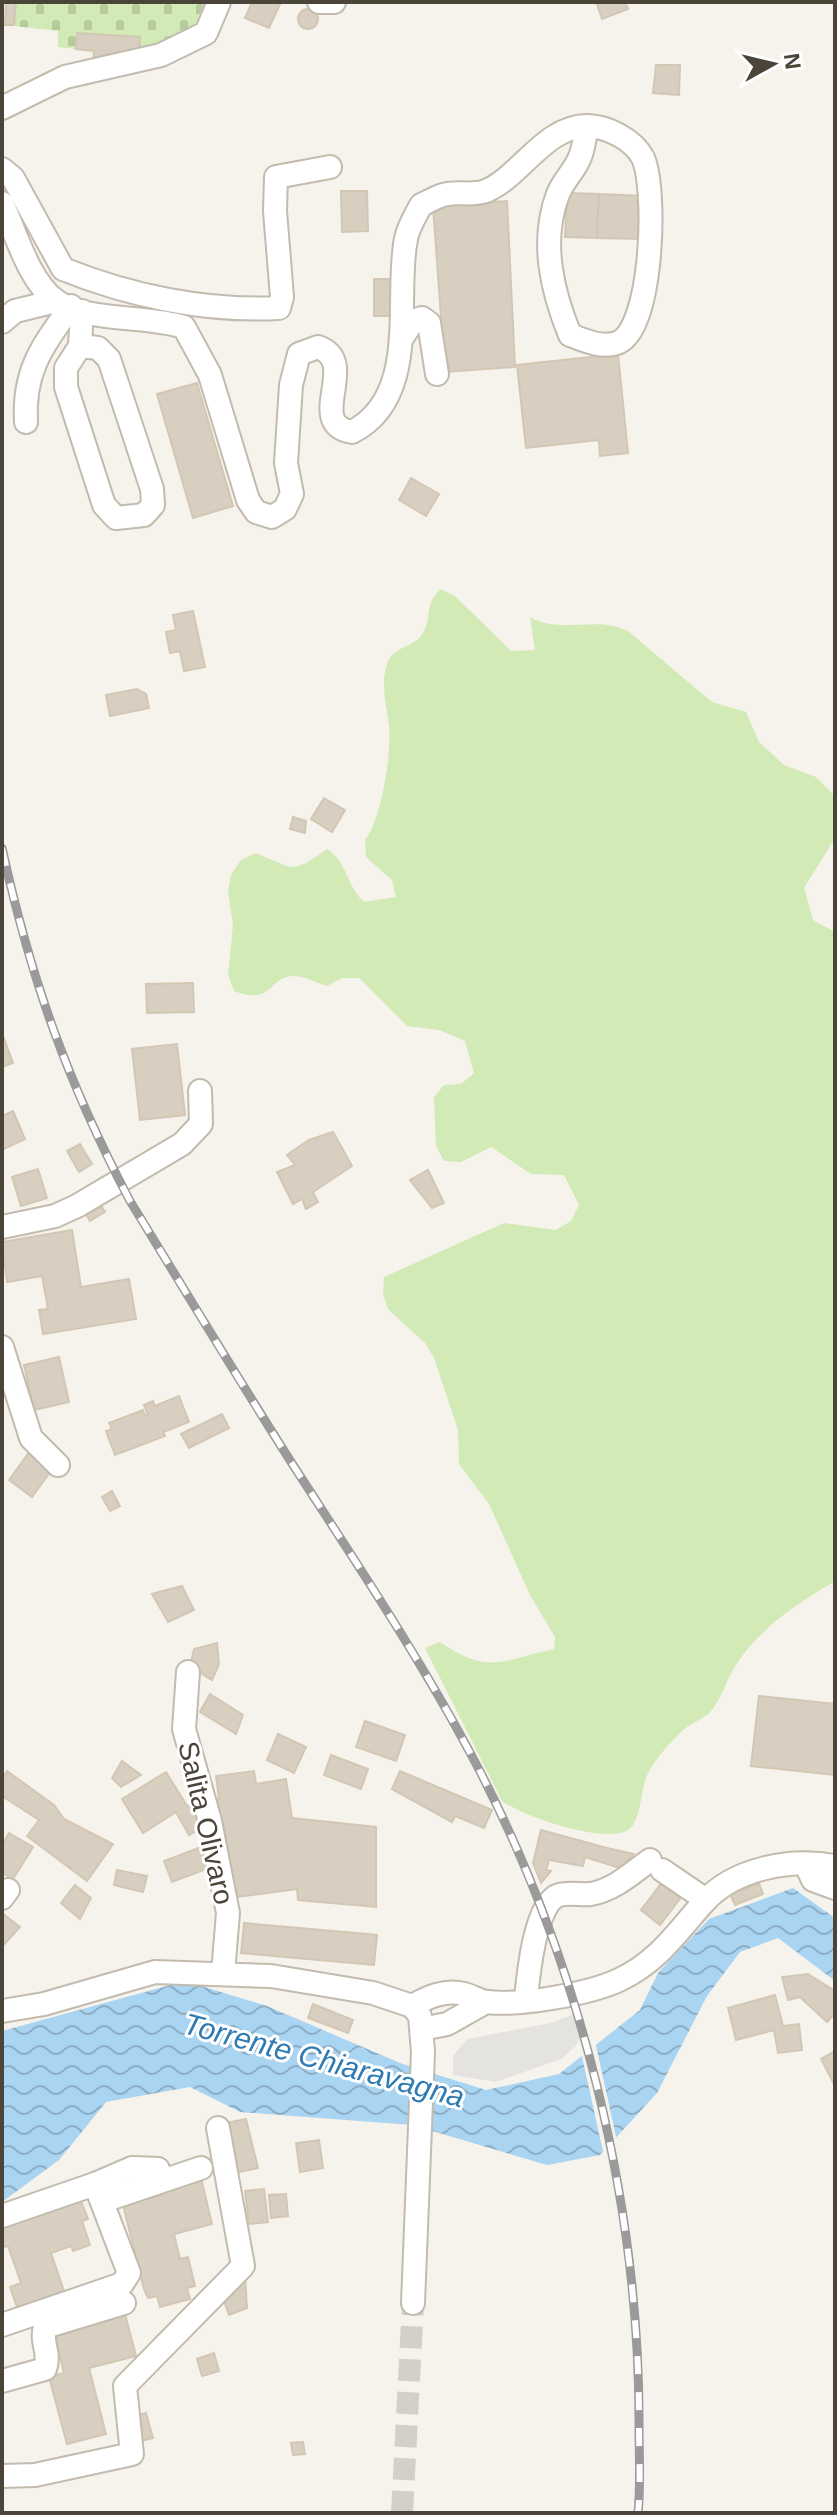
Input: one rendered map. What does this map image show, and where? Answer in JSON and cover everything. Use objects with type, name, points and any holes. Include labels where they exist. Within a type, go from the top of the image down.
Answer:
[{"type":"street","points":[[2,108],[65,77],[161,55],[194,39],[206,33],[219,2]]},
{"type":"street","points":[[319,2],[334,2]]},
{"type":"street","points":[[2,322],[15,311],[70,306],[184,327],[210,375],[248,500],[256,512],[272,517],[285,509],[292,494],[286,463],[291,385],[299,354],[318,347],[335,359],[330,412],[335,424],[352,432],[364,426],[377,411],[394,380],[401,339],[406,238],[421,205],[443,195],[486,191],[558,134],[587,126],[634,143],[644,160],[651,190],[648,262],[633,329],[619,342],[599,345],[570,335],[556,299],[549,255],[551,217],[559,192],[580,156],[587,126]]},
{"type":"street","points":[[2,169],[13,178],[63,269],[166,299],[255,309],[279,308],[282,297],[275,211],[276,177],[330,167]]},
{"type":"street","points":[[2,203],[31,267],[70,306],[80,346],[66,368],[66,387],[104,505],[116,518],[144,515],[153,505],[152,489],[109,359],[98,348],[80,346]]},
{"type":"street","points":[[26,422],[24,394],[34,361],[70,306]]},
{"type":"street","points":[[401,339],[413,321],[422,318],[429,323],[437,374]]},
{"type":"street","points":[[2,1227],[55,1216],[182,1144],[201,1124],[200,1091]]},
{"type":"street","points":[[2,1347],[31,1438],[58,1465]]},
{"type":"street","name":"Salita Olivaro","points":[[188,1672],[184,1729],[210,1821],[228,1913],[223,1973]]},
{"type":"street","points":[[526,1999],[534,1946],[546,1905],[557,1895],[591,1894],[613,1887],[656,1865],[706,1900]]},
{"type":"street","points":[[2,2011],[44,2004],[155,1972],[223,1973],[373,1993],[412,2006],[439,1993],[461,1993],[486,2002],[585,1993],[621,1979],[665,1950],[706,1900],[735,1877],[806,1865],[835,1866]]},
{"type":"street","points":[[806,1865],[813,1880],[835,1888]]},
{"type":"street","points":[[422,2029],[447,2024],[486,2002]]},
{"type":"street","points":[[412,2006],[422,2029],[423,2052],[413,2303]]},
{"type":"street","points":[[2,2476],[35,2475],[132,2454],[125,2386],[243,2266],[218,2128]]},
{"type":"street","points":[[99,2192],[132,2168],[158,2169]]},
{"type":"street","points":[[2,2216],[201,2168]]},
{"type":"street","points":[[2,2325],[122,2284],[129,2278],[99,2192]]},
{"type":"street","points":[[2,2381],[45,2369],[49,2357],[43,2334],[45,2327],[124,2303]]},
{"type":"green space","points":[[6,2],[205,2],[194,27],[139,55],[107,55],[105,67],[93,66],[93,51],[58,47],[58,31],[5,25]]},
{"type":"green space","points":[[441,589],[456,597],[511,651],[535,650],[530,617],[553,625],[603,625],[628,631],[712,702],[746,712],[759,742],[784,765],[816,777],[835,796],[835,838],[804,888],[813,920],[835,932],[835,1581],[782,1616],[747,1649],[712,1710],[682,1731],[655,1763],[644,1783],[637,1818],[629,1829],[618,1833],[584,1832],[565,1827],[527,1814],[502,1801],[425,1648],[440,1642],[471,1659],[507,1661],[554,1649],[555,1637],[530,1595],[489,1504],[459,1464],[458,1430],[434,1358],[426,1344],[388,1309],[383,1294],[384,1277],[504,1223],[556,1230],[571,1221],[579,1205],[564,1175],[531,1174],[491,1147],[461,1162],[444,1161],[436,1146],[434,1097],[444,1085],[461,1084],[474,1073],[465,1041],[439,1030],[407,1026],[359,978],[342,978],[327,986],[294,976],[279,981],[263,993],[247,995],[234,991],[228,975],[233,925],[228,891],[231,875],[240,861],[255,853],[292,867],[306,863],[327,849],[339,861],[364,902],[396,897],[392,880],[366,857],[365,840],[376,818],[387,768],[389,726],[385,672],[394,653],[423,633],[432,601]]},
{"type":"shaded area","points":[[574,2014],[581,2035],[576,2046],[561,2059],[496,2082],[453,2075],[453,2056],[467,2039],[551,2023]]},
{"type":"water","name":"Torrente Chiaravagna","points":[[793,1888],[835,1918],[835,1981],[778,1938],[740,1952],[707,1996],[657,2093],[600,2155],[547,2165],[412,2125],[240,2112],[190,2087],[106,2102],[59,2160],[2,2202],[2,2031],[185,1981],[267,2006],[400,2063],[486,2090],[559,2074],[640,2010],[658,1973],[709,1919]]},
{"type":"pier","points":[[595,2041],[617,2141],[604,2156],[581,2052]]},
{"type":"building","points":[[6,2],[16,2],[14,25],[5,25]]},
{"type":"building","points":[[252,2],[281,2],[269,28],[245,18]]},
{"type":"building","points":[[625,2],[628,9],[602,19],[597,4]]},
{"type":"building","points":[[308,9],[315,12],[318,19],[315,26],[308,29],[301,26],[298,19],[301,12]]},
{"type":"building","points":[[77,33],[140,37],[139,55],[107,54],[105,67],[93,66],[94,51],[76,49]]},
{"type":"building","points":[[656,65],[680,65],[679,95],[653,93]]},
{"type":"building","points":[[341,191],[367,191],[368,231],[342,232]]},
{"type":"building","points":[[567,193],[599,194],[597,238],[565,237]]},
{"type":"building","points":[[599,194],[646,196],[644,239],[597,238]]},
{"type":"building","points":[[507,201],[515,367],[445,372],[433,206]]},
{"type":"building","points":[[374,279],[395,279],[396,316],[374,316]]},
{"type":"building","points":[[618,354],[628,453],[600,456],[599,440],[526,448],[517,365]]},
{"type":"building","points":[[197,383],[233,506],[193,518],[157,394]]},
{"type":"building","points":[[411,478],[439,494],[426,516],[399,500]]},
{"type":"building","points":[[193,611],[205,667],[184,671],[180,651],[170,653],[166,632],[176,630],[173,615]]},
{"type":"building","points":[[137,689],[146,694],[149,708],[110,716],[106,695]]},
{"type":"building","points":[[324,798],[345,810],[332,832],[311,819]]},
{"type":"building","points":[[293,817],[306,821],[305,833],[290,829]]},
{"type":"building","points":[[193,983],[194,1012],[147,1013],[146,984]]},
{"type":"building","points":[[2,1033],[13,1063],[2,1067]]},
{"type":"building","points":[[177,1044],[185,1115],[140,1120],[132,1049]]},
{"type":"building","points":[[13,1111],[25,1139],[2,1150],[2,1116]]},
{"type":"building","points":[[333,1132],[352,1166],[313,1192],[318,1202],[306,1209],[302,1199],[293,1204],[277,1172],[295,1165],[287,1155],[309,1140]]},
{"type":"building","points":[[80,1144],[92,1164],[79,1172],[67,1151]]},
{"type":"building","points":[[38,1169],[47,1198],[21,1206],[12,1177]]},
{"type":"building","points":[[428,1170],[444,1203],[432,1208],[410,1180]]},
{"type":"building","points":[[97,1199],[105,1212],[90,1221],[82,1208]]},
{"type":"building","points":[[72,1230],[81,1287],[129,1279],[136,1319],[43,1334],[39,1310],[48,1309],[42,1276],[7,1282],[2,1242]]},
{"type":"building","points":[[59,1357],[69,1402],[34,1410],[24,1365]]},
{"type":"building","points":[[179,1396],[189,1422],[163,1432],[165,1436],[115,1455],[106,1431],[112,1429],[109,1423],[143,1410],[145,1416],[148,1415],[144,1405],[153,1401],[155,1406]]},
{"type":"building","points":[[222,1414],[229,1428],[189,1448],[181,1434]]},
{"type":"building","points":[[30,1451],[53,1468],[32,1497],[9,1480]]},
{"type":"building","points":[[112,1491],[120,1506],[110,1511],[102,1497]]},
{"type":"building","points":[[182,1586],[194,1610],[168,1622],[152,1594]]},
{"type":"building","points":[[217,1643],[219,1664],[212,1680],[190,1667],[194,1649]]},
{"type":"building","points":[[210,1694],[243,1715],[236,1734],[200,1712]]},
{"type":"building","points":[[759,1696],[835,1704],[835,1775],[751,1766]]},
{"type":"building","points":[[365,1721],[405,1735],[396,1761],[356,1747]]},
{"type":"building","points":[[278,1734],[306,1747],[294,1773],[267,1760]]},
{"type":"building","points":[[331,1755],[368,1769],[361,1789],[324,1775]]},
{"type":"building","points":[[122,1761],[141,1775],[121,1787],[112,1778]]},
{"type":"building","points":[[7,1771],[54,1805],[64,1819],[113,1844],[87,1881],[27,1836],[39,1820],[2,1796],[2,1779]]},
{"type":"building","points":[[254,1771],[256,1784],[286,1779],[292,1818],[376,1827],[376,1907],[298,1900],[297,1889],[229,1898],[211,1800],[219,1799],[216,1776]]},
{"type":"building","points":[[400,1771],[492,1810],[484,1828],[455,1816],[452,1822],[392,1789]]},
{"type":"building","points":[[166,1772],[187,1806],[200,1799],[206,1825],[189,1835],[176,1812],[143,1833],[122,1799]]},
{"type":"building","points":[[541,1830],[634,1854],[620,1868],[585,1857],[583,1866],[549,1860],[546,1870],[551,1871],[541,1883],[533,1863]]},
{"type":"building","points":[[9,1833],[33,1847],[13,1879],[2,1873],[2,1846]]},
{"type":"building","points":[[201,1847],[209,1868],[172,1882],[164,1861]]},
{"type":"building","points":[[117,1870],[147,1876],[143,1892],[114,1885]]},
{"type":"building","points":[[666,1877],[685,1892],[660,1925],[641,1910]]},
{"type":"building","points":[[759,1883],[763,1894],[735,1905],[730,1894]]},
{"type":"building","points":[[75,1885],[91,1898],[80,1919],[61,1903]]},
{"type":"building","points":[[2,1913],[20,1927],[2,1947]]},
{"type":"building","points":[[244,1923],[377,1935],[374,1965],[241,1953]]},
{"type":"building","points":[[808,1974],[835,1991],[835,2013],[827,2022],[800,1997],[788,2000],[782,1977]]},
{"type":"building","points":[[775,1995],[783,2026],[799,2024],[802,2050],[778,2053],[774,2030],[736,2040],[728,2008]]},
{"type":"building","points":[[313,2004],[353,2020],[348,2033],[308,2018]]},
{"type":"building","points":[[835,2051],[835,2086],[821,2059]]},
{"type":"building","points":[[246,2119],[258,2168],[234,2173],[226,2123]]},
{"type":"building","points":[[319,2140],[323,2168],[300,2172],[296,2143]]},
{"type":"building","points":[[201,2178],[212,2224],[174,2234],[180,2259],[188,2257],[195,2286],[187,2288],[190,2299],[160,2307],[157,2296],[148,2298],[144,2289],[123,2205],[162,2195],[161,2189]]},
{"type":"building","points":[[264,2189],[268,2222],[249,2224],[245,2191]]},
{"type":"building","points":[[286,2194],[288,2216],[271,2218],[269,2195]]},
{"type":"building","points":[[81,2201],[88,2219],[82,2221],[90,2245],[73,2251],[71,2246],[51,2253],[64,2291],[18,2310],[10,2287],[21,2283],[8,2246],[4,2247],[2,2228]]},
{"type":"building","points":[[245,2276],[247,2308],[229,2315],[222,2295]]},
{"type":"building","points":[[125,2314],[136,2356],[89,2368],[106,2434],[67,2444],[49,2377],[64,2373],[54,2332]]},
{"type":"building","points":[[214,2353],[219,2371],[202,2376],[197,2359]]},
{"type":"building","points":[[146,2413],[153,2438],[141,2441],[134,2416]]},
{"type":"building","points":[[303,2442],[305,2454],[293,2455],[291,2443]]},
{"type":"tunnel","points":[[402,2513],[413,2303]]},
{"type":"railway","points":[[2,848],[25,942],[53,1029],[88,1114],[130,1201],[432,1684],[511,1836],[544,1916],[573,1999],[615,2169],[637,2341],[638,2513]]}]
